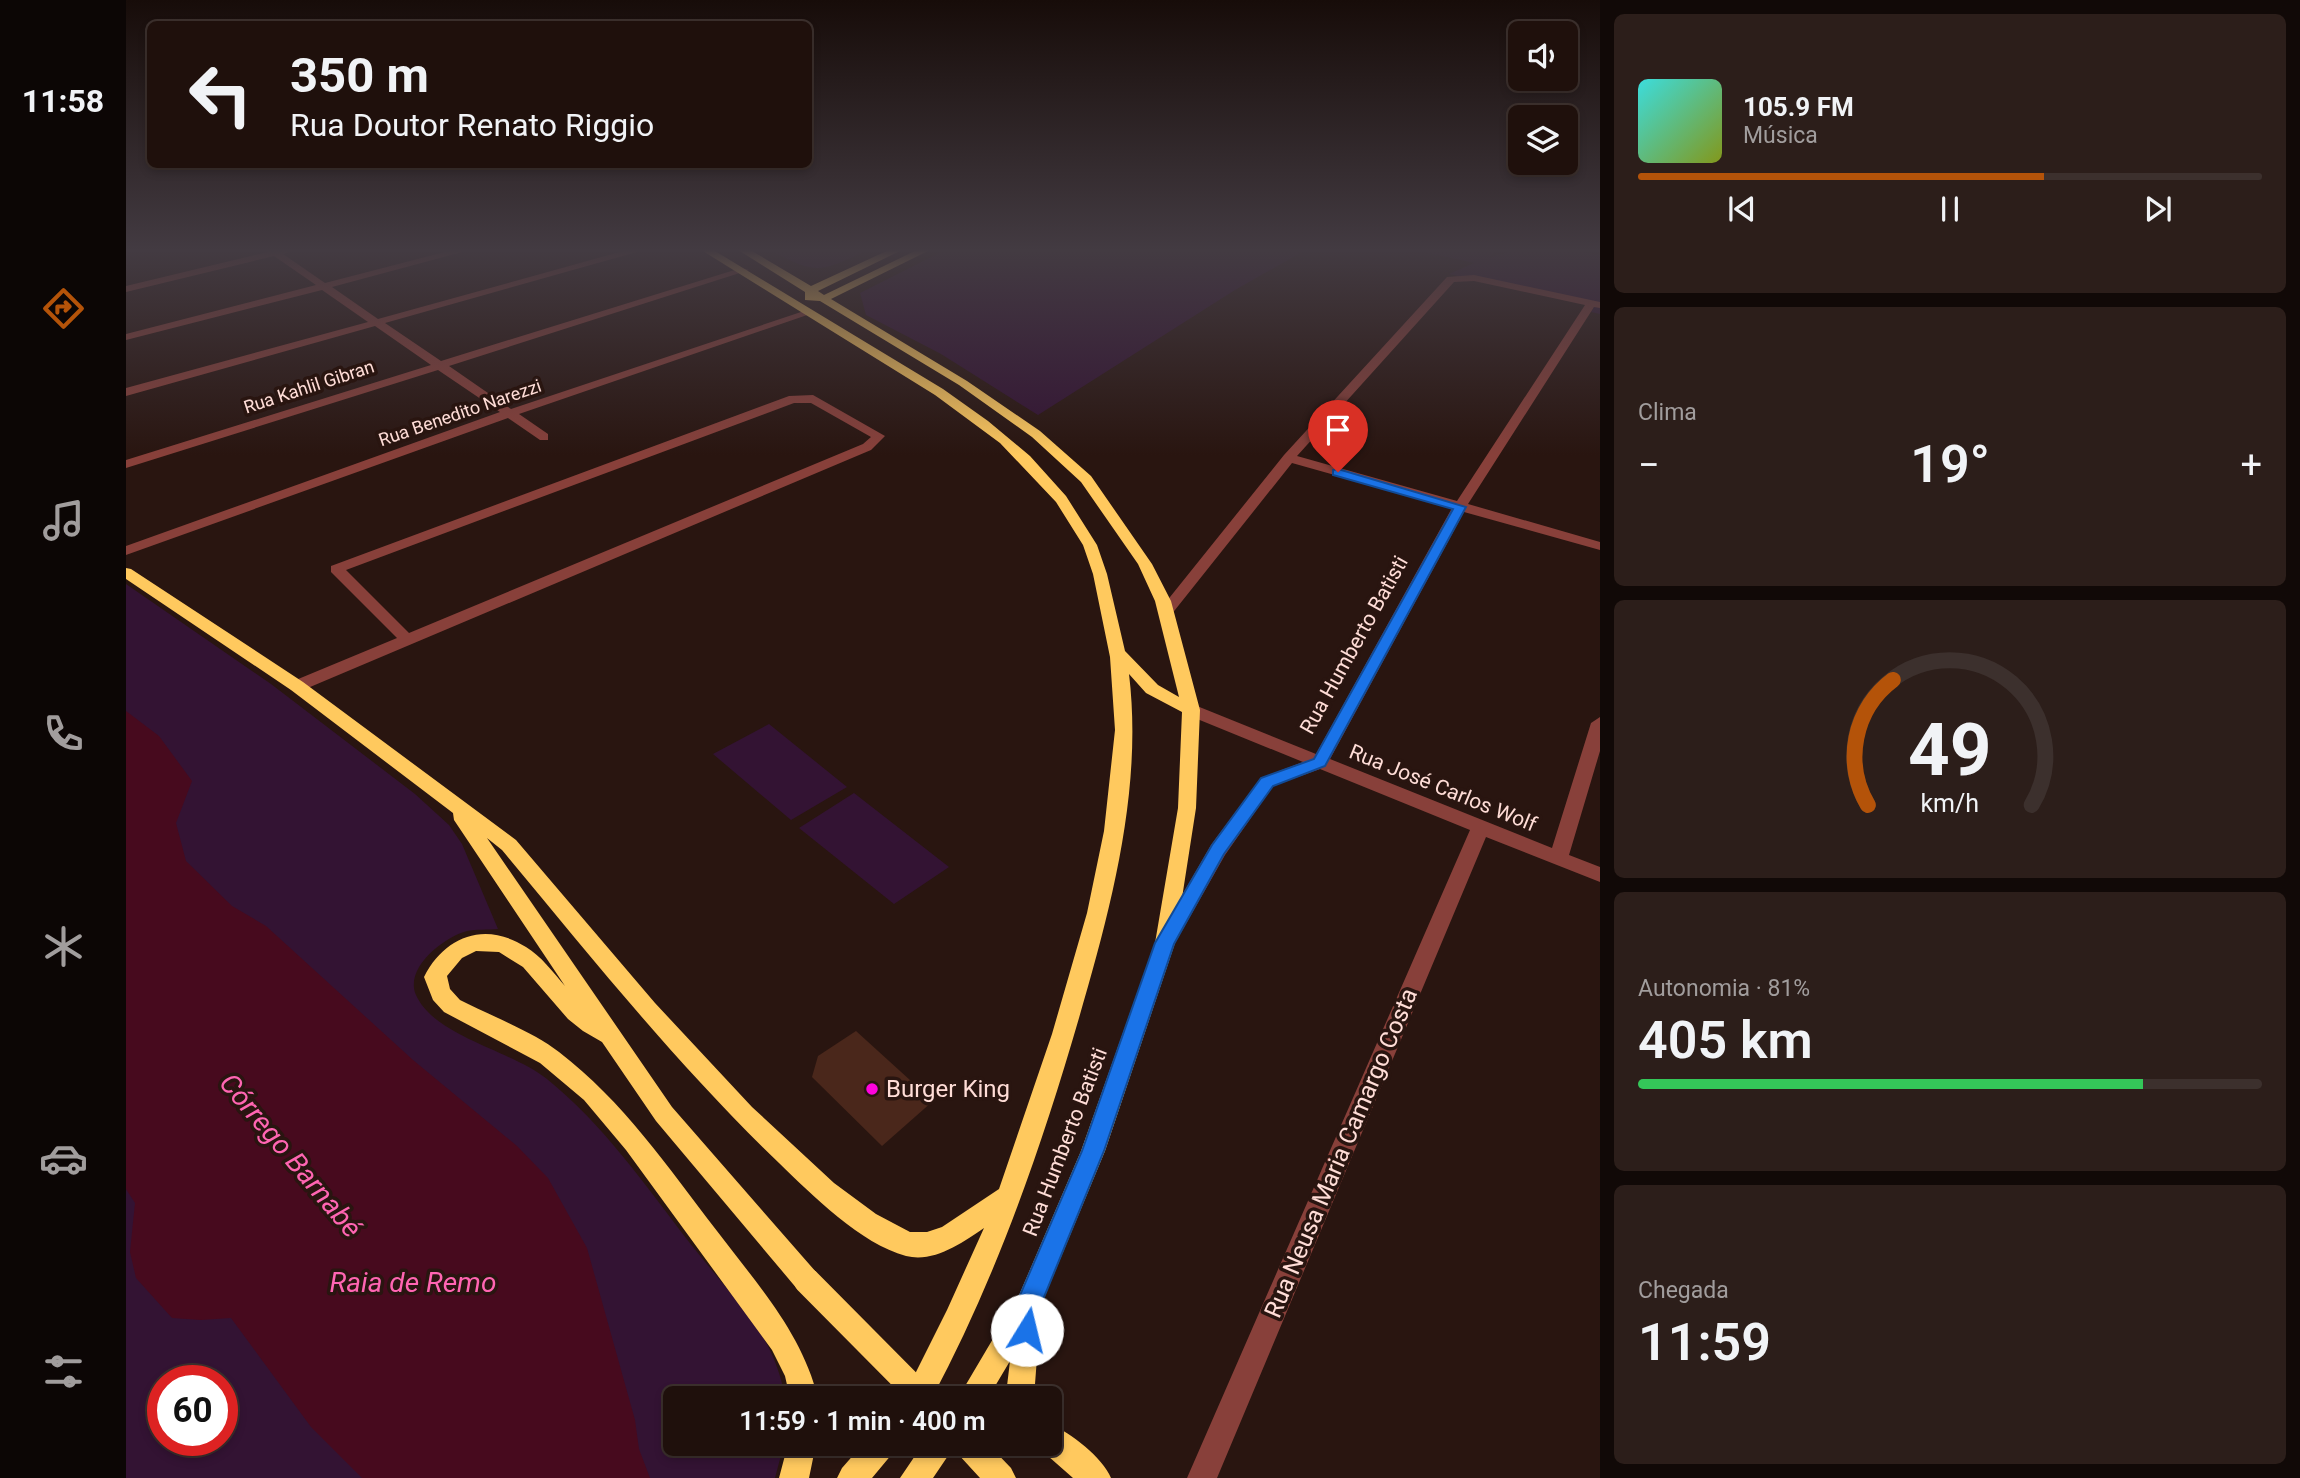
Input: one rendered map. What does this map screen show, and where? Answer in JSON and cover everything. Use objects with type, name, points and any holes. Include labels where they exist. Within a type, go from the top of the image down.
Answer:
[{"type":"main road","points":[[830,317],[966,410],[1027,461],[1058,496],[1097,562],[1120,655],[1124,746],[1099,914],[1059,1049],[1008,1197],[945,1348],[924,1386]]},
{"type":"main road","points":[[855,317],[963,383],[1036,433],[1086,479],[1145,564],[1166,612],[1191,710],[1187,808],[1165,943]]},
{"type":"main road","points":[[939,392],[963,383]]},
{"type":"main road","points":[[126,572],[297,686],[396,757],[457,809],[509,845],[647,1009],[744,1114],[825,1191],[867,1223],[908,1244],[928,1244],[949,1237],[1008,1197]]},
{"type":"main road","points":[[1120,655],[1152,689],[1191,710]]},
{"type":"main road","points":[[457,809],[664,1114],[807,1281],[911,1386]]},
{"type":"main road","points":[[612,1036],[587,1022],[532,962],[514,948],[495,942],[477,942],[458,949],[444,962],[435,977],[441,994],[452,1006],[548,1056],[592,1093],[635,1142],[782,1340],[798,1373],[801,1386]]},
{"type":"main road","name":"Rua Humberto Batisti","points":[[1030,1302],[1093,1151],[1165,943]]},
{"type":"main road","points":[[979,1386],[1030,1302]]},
{"type":"main road","points":[[1021,1386],[1030,1302]]},
{"type":"main road","points":[[1062,1449],[1096,1478]]},
{"type":"main road","points":[[794,1478],[800,1456]]},
{"type":"main road","points":[[852,1478],[871,1456]]},
{"type":"main road","points":[[915,1478],[932,1456]]},
{"type":"main road","points":[[980,1456],[1002,1478]]},
{"type":"street","points":[[126,337],[203,317]]},
{"type":"street","points":[[367,317],[440,364],[507,414],[544,437]]},
{"type":"street","points":[[126,393],[392,317]]},
{"type":"street","name":"Rua Kahlil Gibran","points":[[126,464],[592,317]]},
{"type":"street","name":"Rua Benedito Narezzi","points":[[126,551],[775,317]]},
{"type":"street","points":[[1166,612],[1289,458],[1417,317]]},
{"type":"street","name":"Rua Humberto Batisti","points":[[1165,943],[1218,850],[1267,782],[1320,762],[1460,507],[1587,317]]},
{"type":"street","points":[[297,686],[408,641],[867,447],[879,436],[813,399],[793,399],[336,569],[408,641]]},
{"type":"street","points":[[1289,458],[1600,546]]},
{"type":"street","name":"Rua José Carlos Wolf","points":[[1191,710],[1480,829],[1600,875]]},
{"type":"street","points":[[1558,858],[1600,723]]},
{"type":"street","name":"Rua Neusa Maria Camargo Costa","points":[[1202,1478],[1480,829]]},
{"type":"shaded area","points":[[870,317],[1192,317],[1038,415],[941,354]]},
{"type":"shaded area","points":[[126,584],[271,684],[415,794],[449,825],[462,844],[498,929],[458,934],[428,955],[416,974],[416,995],[439,1022],[532,1069],[547,1079],[587,1116],[738,1302],[768,1346],[783,1386],[663,1386],[663,1456],[781,1456],[775,1478],[126,1478]]},
{"type":"shaded area","points":[[769,724],[847,787],[791,820],[713,754]]},
{"type":"shaded area","points":[[854,793],[949,867],[894,904],[799,828]]},
{"type":"water","name":"Raia de Remo","points":[[126,711],[159,736],[192,781],[176,823],[186,861],[232,906],[266,926],[413,1060],[517,1146],[548,1178],[587,1248],[635,1420],[639,1449],[650,1478],[362,1478],[311,1427],[231,1318],[172,1318],[136,1278],[130,1252],[135,1203],[126,1189]]},
{"type":"building","name":"Burger King","points":[[856,1031],[933,1101],[882,1146],[812,1077],[818,1056]]},
{"type":"place","name":"Burger King","points":[[872,1089]]},
{"type":"route","points":[[1027,1330],[1030,1302],[1093,1151],[1165,943],[1218,850],[1267,782],[1320,762],[1460,507],[1338,472]]},
{"type":"water label","name":"Córrego Barnabé","points":[[291,1155]]}]
